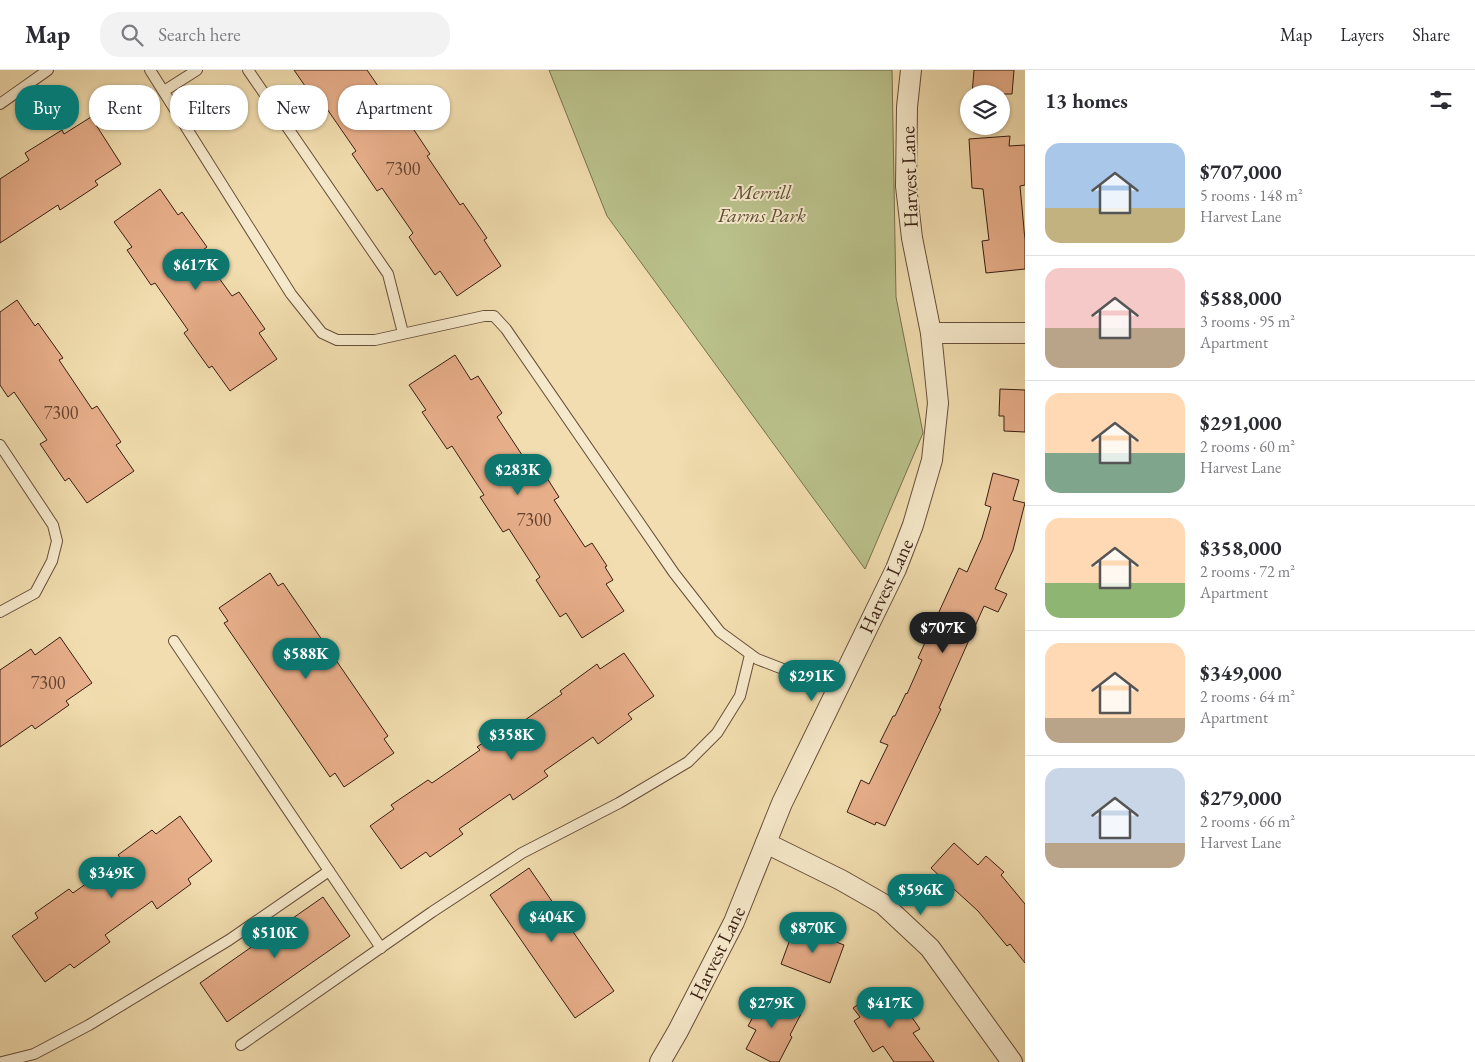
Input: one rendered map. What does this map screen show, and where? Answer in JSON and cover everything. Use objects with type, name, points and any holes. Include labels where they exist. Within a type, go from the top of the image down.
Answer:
[{"type":"street","name":"Harvest Lane","points":[[660,1062],[734,922],[782,803],[896,569],[914,525],[932,460],[938,403],[931,333],[912,238],[906,186],[907,107],[911,70]]},
{"type":"street","points":[[931,333],[1025,332]]},
{"type":"street","points":[[766,843],[842,880],[883,904],[930,948],[1012,1062]]},
{"type":"lane","points":[[0,104],[48,70]]},
{"type":"lane","points":[[150,70],[291,294],[322,333],[337,340],[375,340],[484,316],[494,316],[506,329],[674,573],[720,632],[750,655],[837,690]]},
{"type":"lane","points":[[164,91],[197,70]]},
{"type":"lane","points":[[248,70],[388,274],[403,334]]},
{"type":"lane","points":[[0,445],[53,525],[56,541],[52,561],[35,593],[0,612]]},
{"type":"lane","points":[[174,641],[381,948]]},
{"type":"lane","points":[[241,1045],[522,853],[619,803],[688,762],[717,733],[740,696],[750,655]]},
{"type":"lane","points":[[2,1062],[34,1054],[89,1025],[228,940],[329,871]]},
{"type":"green space","name":"Merrill Farms Park","points":[[549,70],[892,70],[896,297],[923,433],[865,569],[607,216]]},
{"type":"building","points":[[294,70],[367,70],[377,85],[338,85],[338,125],[328,110],[328,85],[304,85]]},
{"type":"building","points":[[974,70],[1014,70],[1012,94],[1010,94],[1010,85],[973,85]]},
{"type":"building","points":[[89,118],[89,130],[99,130],[121,164],[95,181],[98,185],[60,210],[58,205],[0,243],[0,179],[29,160],[25,153],[62,130],[64,134],[70,130],[79,130],[79,125]]},
{"type":"building","points":[[342,130],[414,130],[430,154],[427,156],[460,205],[463,203],[487,238],[484,240],[501,266],[457,296],[440,271],[435,275],[409,237],[413,233],[382,188],[377,191],[352,154],[356,151]]},
{"type":"building","points":[[1010,136],[1009,146],[1025,145],[1025,185],[1020,186],[1025,240],[1025,269],[986,273],[982,241],[989,240],[983,189],[972,188],[969,139]]},
{"type":"building","points":[[160,189],[178,215],[182,212],[207,247],[200,252],[232,296],[239,292],[265,329],[259,333],[277,359],[230,391],[212,366],[209,368],[184,333],[188,330],[155,283],[151,285],[127,250],[132,247],[114,222]]},
{"type":"building","points":[[17,300],[35,326],[38,323],[63,358],[59,360],[92,409],[97,406],[121,442],[116,445],[134,471],[87,503],[69,478],[65,481],[40,444],[47,440],[14,392],[8,397],[0,385],[0,312]]},
{"type":"building","points":[[455,355],[471,380],[478,376],[502,413],[497,417],[528,464],[535,459],[559,497],[554,500],[585,547],[592,543],[607,566],[605,567],[613,580],[606,584],[624,611],[582,638],[566,613],[560,617],[536,580],[540,577],[509,529],[503,532],[480,497],[484,495],[452,446],[447,449],[422,412],[426,410],[409,385]]},
{"type":"building","points":[[1000,389],[1025,390],[1025,432],[1004,431],[1004,416],[999,416]]},
{"type":"building","points":[[993,473],[1019,480],[1013,500],[1025,503],[1013,550],[995,589],[1007,594],[998,612],[984,606],[939,708],[941,709],[885,826],[876,822],[875,825],[847,812],[861,780],[869,784],[888,745],[880,742],[907,694],[922,660],[918,658],[959,568],[967,572],[982,538],[991,507],[985,505]]},
{"type":"building","points":[[270,573],[278,586],[283,583],[388,736],[384,739],[394,753],[344,787],[335,773],[330,777],[224,623],[228,621],[219,608]]},
{"type":"building","points":[[60,637],[92,683],[66,701],[69,705],[35,729],[32,725],[0,747],[0,670],[31,649],[35,655]]},
{"type":"building","points":[[624,653],[654,696],[628,714],[632,719],[598,744],[593,737],[544,771],[548,776],[513,800],[510,794],[459,829],[463,834],[430,857],[426,852],[401,869],[370,826],[394,809],[391,805],[428,780],[432,783],[480,750],[477,747],[512,723],[515,727],[562,694],[560,691],[597,664],[600,669]]},
{"type":"building","points":[[180,816],[212,861],[188,879],[191,884],[157,909],[152,901],[105,935],[110,942],[74,968],[70,964],[45,982],[12,936],[38,918],[35,913],[69,889],[73,893],[121,859],[118,855],[152,830],[156,834]]},
{"type":"building","points":[[954,843],[978,865],[986,856],[1004,872],[1001,875],[1025,904],[1025,963],[1010,944],[1007,946],[978,911],[931,868]]},
{"type":"building","points":[[529,868],[614,991],[575,1018],[490,895]]},
{"type":"building","points":[[323,897],[350,936],[227,1022],[200,983]]},
{"type":"building","points":[[795,926],[844,945],[830,983],[781,964]]},
{"type":"building","points":[[881,989],[892,1006],[900,1000],[920,1029],[913,1033],[934,1062],[894,1062],[883,1046],[873,1052],[854,1021],[860,1017],[853,1008]]},
{"type":"building","points":[[765,995],[801,1014],[779,1062],[771,1062],[746,1049],[756,1030],[748,1026]]}]
